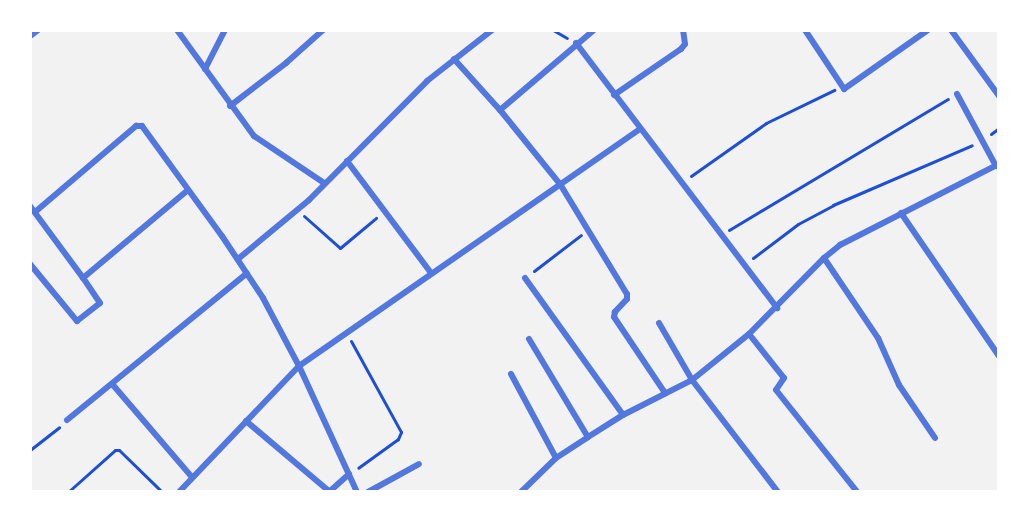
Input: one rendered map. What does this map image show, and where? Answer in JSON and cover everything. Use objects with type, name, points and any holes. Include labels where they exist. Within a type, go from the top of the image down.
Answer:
[{"type":"street","points":[[30,36],[38,30]]},
{"type":"street","points":[[177,30],[244,124],[265,145],[324,183]]},
{"type":"street","points":[[205,69],[225,30]]},
{"type":"street","points":[[230,106],[286,63],[323,30]]},
{"type":"street","points":[[238,259],[297,210],[427,81],[483,33],[492,30]]},
{"type":"street","points":[[500,110],[594,30]]},
{"type":"street","points":[[614,95],[681,49],[685,44],[683,30]]},
{"type":"street","points":[[805,30],[841,86],[846,89],[928,30]]},
{"type":"street","points":[[951,30],[999,96]]},
{"type":"street","points":[[576,43],[777,308]]},
{"type":"street","points":[[454,59],[500,110],[560,184],[627,294],[627,299],[615,312],[614,317],[665,393]]},
{"type":"street","points":[[521,492],[556,458],[588,437],[623,415],[692,380],[749,334],[824,258],[858,234],[997,166],[957,94]]},
{"type":"street","points":[[35,212],[138,125],[142,126],[247,273],[299,366],[357,492]]},
{"type":"street","points":[[179,492],[191,476],[299,366],[640,129]]},
{"type":"street","points":[[347,161],[431,273]]},
{"type":"street","points":[[83,278],[188,190]]},
{"type":"street","points":[[30,206],[100,303],[77,321],[30,264]]},
{"type":"street","points":[[901,213],[999,356]]},
{"type":"street","points":[[824,258],[878,338],[899,385],[935,438]]},
{"type":"street","points":[[67,420],[113,386],[247,273]]},
{"type":"street","points":[[525,278],[623,415]]},
{"type":"street","points":[[659,323],[692,380],[778,492]]},
{"type":"street","points":[[749,334],[783,378],[776,390],[857,492]]},
{"type":"street","points":[[529,339],[588,437]]},
{"type":"street","points":[[511,374],[556,458]]},
{"type":"street","points":[[113,386],[191,476]]},
{"type":"street","points":[[246,421],[329,492],[349,474]]},
{"type":"street","points":[[368,492],[419,464]]},
{"type":"path","points":[[553,30],[576,43]]},
{"type":"path","points":[[682,182],[766,123],[841,86]]},
{"type":"path","points":[[722,235],[957,94]]},
{"type":"path","points":[[745,264],[798,224],[833,205],[982,141]]},
{"type":"path","points":[[297,210],[340,248],[385,210]]},
{"type":"path","points":[[525,278],[587,230]]},
{"type":"path","points":[[346,332],[401,432],[398,440],[349,474]]},
{"type":"path","points":[[30,450],[67,420]]},
{"type":"path","points":[[68,492],[115,450],[119,450],[162,492]]}]
